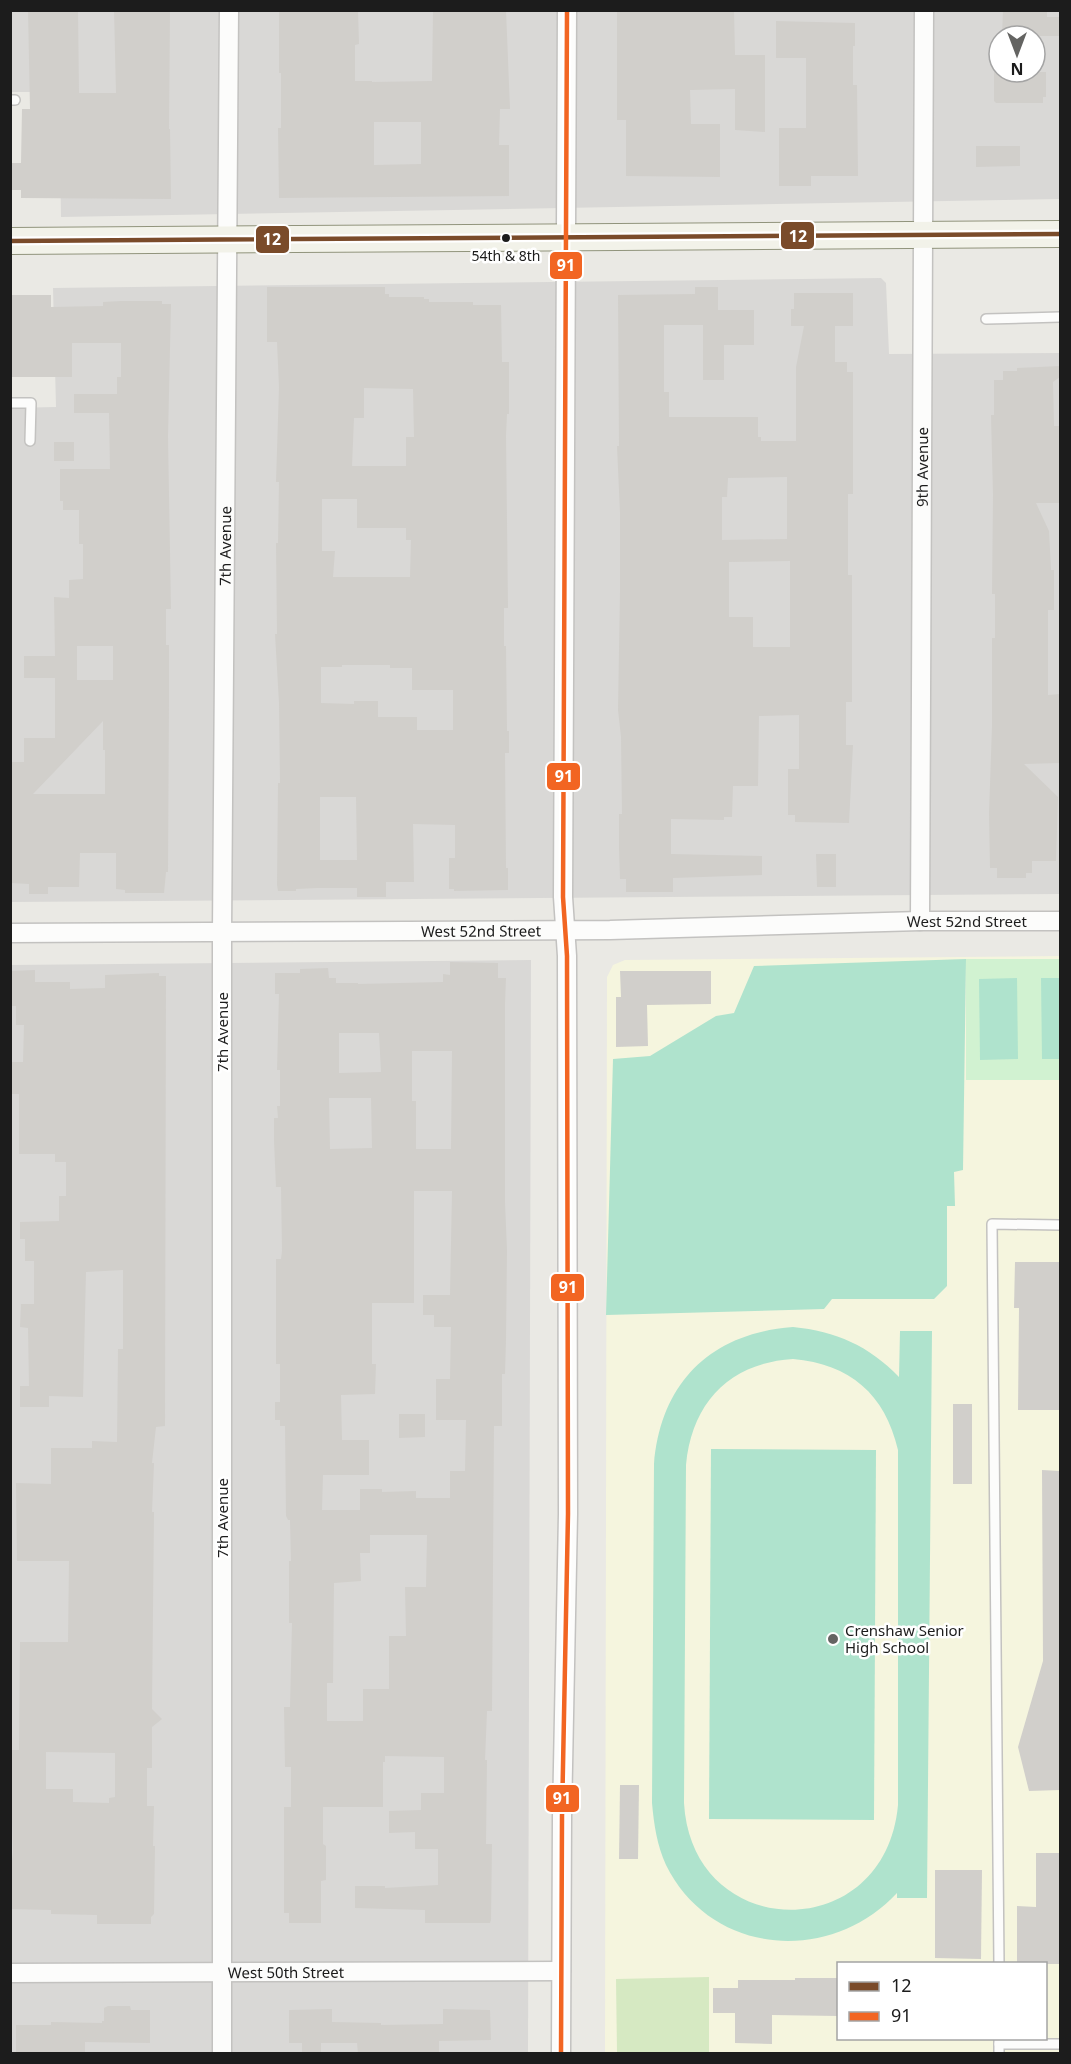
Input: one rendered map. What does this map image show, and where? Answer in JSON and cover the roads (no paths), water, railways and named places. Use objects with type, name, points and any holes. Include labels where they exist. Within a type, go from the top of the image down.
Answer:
[{"type":"street","name":"7th Avenue","points":[[222,2054],[222,932],[229,10]]},
{"type":"street","points":[[561,2054],[562,1806],[568,1480],[567,956],[563,885],[567,10]]},
{"type":"street","name":"9th Avenue","points":[[920,921],[924,10]]},
{"type":"street","points":[[10,241],[1060,234]]},
{"type":"street","name":"West 52nd Street","points":[[10,933],[565,931],[920,921],[1060,921]]},
{"type":"street","name":"West 50th Street","points":[[10,1973],[561,1971]]},
{"type":"lane","points":[[986,319],[1060,317]]},
{"type":"lane","points":[[10,403],[31,403],[30,441]]},
{"type":"lane","points":[[999,1962],[992,1224],[1060,1225]]},
{"type":"lane","points":[[999,2045],[1060,2044]]},
{"type":"place","name":"54th & 8th","points":[[506,238]]},
{"type":"place","name":"Crenshaw Senior High School","points":[[833,1639]]}]
